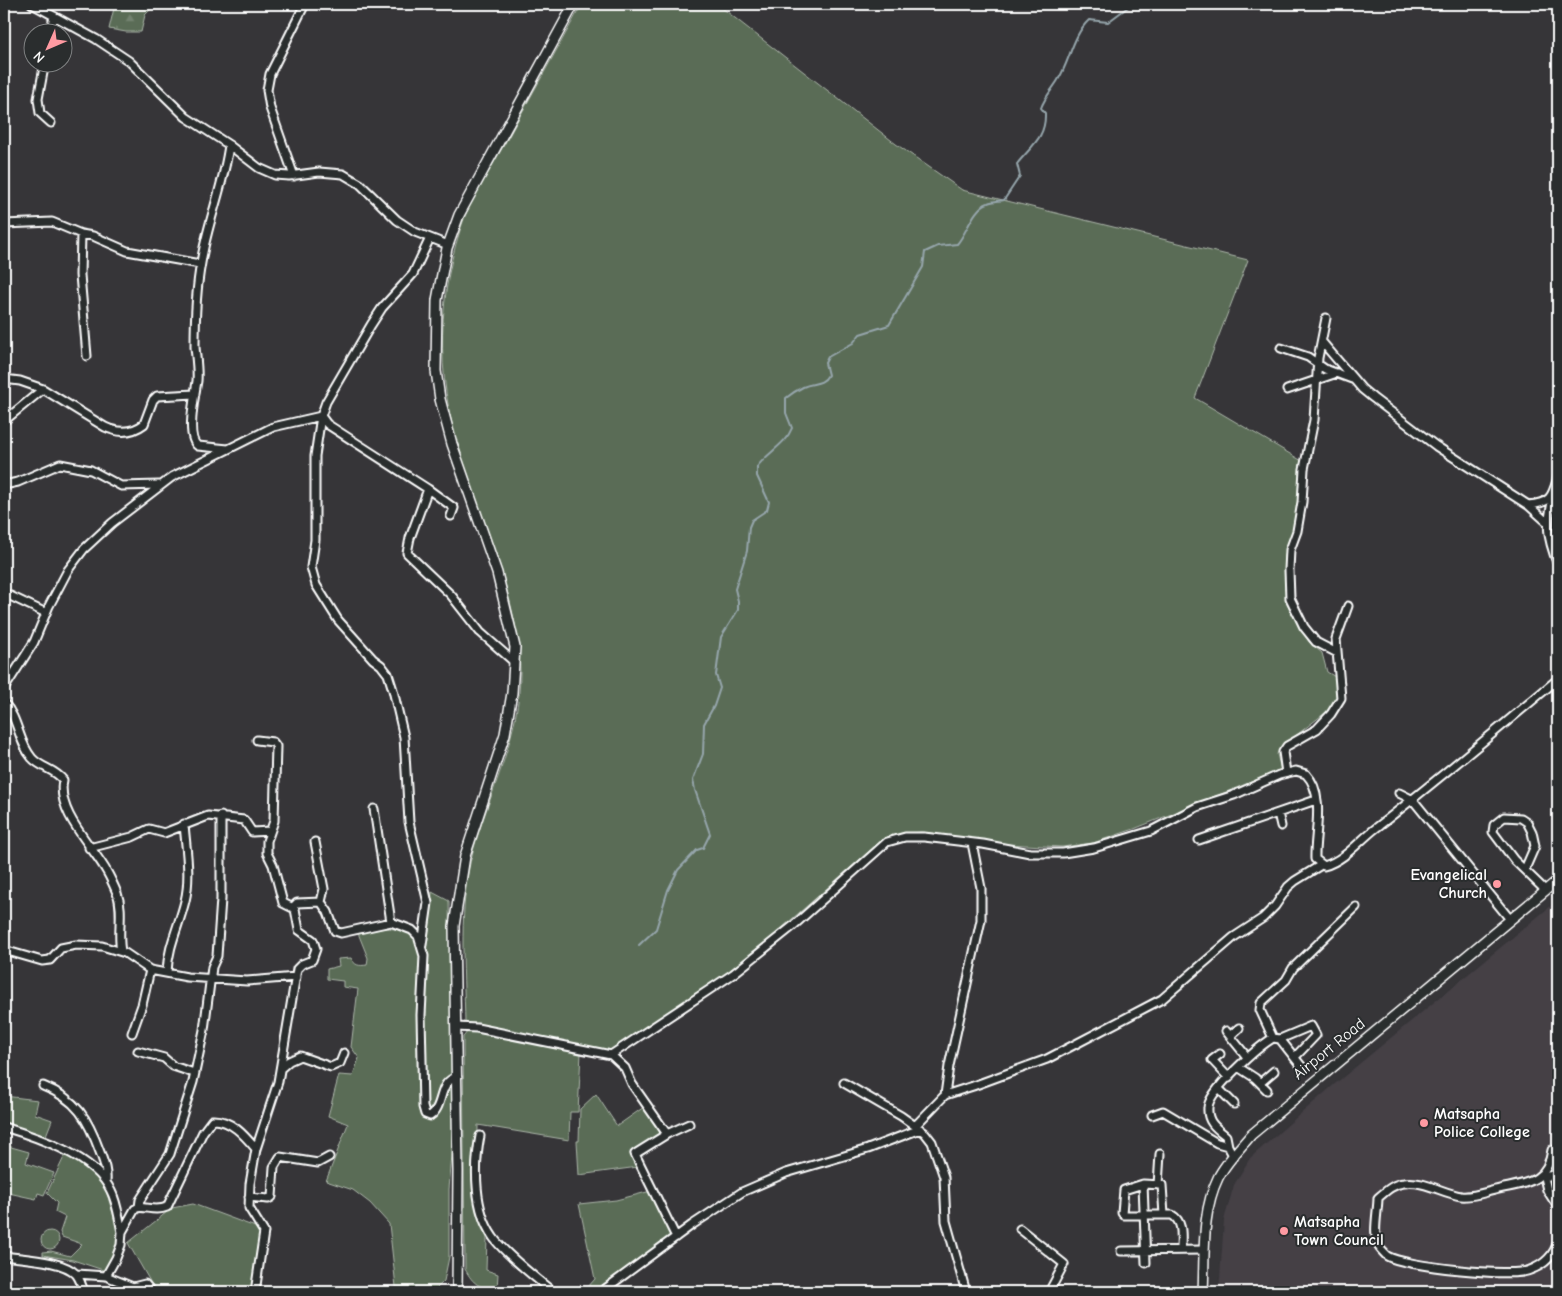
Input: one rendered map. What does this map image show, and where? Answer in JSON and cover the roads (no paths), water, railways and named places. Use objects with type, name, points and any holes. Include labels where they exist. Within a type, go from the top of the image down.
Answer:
[{"type":"street","points":[[32,4],[96,39],[128,61],[186,117],[267,172],[275,176],[294,176],[319,172],[343,174],[360,184],[397,220],[415,232],[448,245]]},
{"type":"street","points":[[294,176],[270,108],[267,90],[270,74],[305,4]]},
{"type":"street","points":[[457,1292],[457,1077],[454,926],[464,856],[505,734],[512,693],[515,647],[496,573],[452,444],[440,399],[436,371],[437,300],[448,245],[469,193],[574,4]]},
{"type":"street","points":[[52,22],[54,16]]},
{"type":"street","points":[[43,72],[38,98],[40,112],[51,123]]},
{"type":"street","points":[[228,449],[194,444],[192,439],[192,408],[195,394],[200,264],[214,204],[226,168],[229,145]]},
{"type":"street","points":[[4,224],[52,222],[81,234],[93,236],[127,251],[200,264]]},
{"type":"street","points":[[81,234],[80,275],[87,356]]},
{"type":"street","points":[[430,238],[412,274],[382,308],[326,402],[321,416],[315,456],[315,540],[311,567],[316,585],[338,620],[372,659],[381,665],[388,674],[404,738],[409,822],[428,903],[422,945],[424,969],[421,1033],[423,1107],[425,1114],[430,1116],[436,1111],[445,1084],[457,1077]]},
{"type":"street","points":[[1326,318],[1318,363],[1314,420],[1304,469],[1302,502],[1297,531],[1290,550],[1290,598],[1304,628],[1316,642],[1337,652]]},
{"type":"street","points":[[1322,342],[1354,380],[1374,398],[1436,446],[1528,505],[1547,522]]},
{"type":"street","points":[[1281,348],[1308,357],[1325,368],[1354,380]]},
{"type":"street","points":[[1287,390],[1337,372]]},
{"type":"street","points":[[4,379],[20,381],[43,389],[115,431],[129,431],[144,424],[153,400],[157,396],[195,394]]},
{"type":"street","points":[[4,421],[43,389]]},
{"type":"street","points":[[4,689],[34,642],[46,613],[68,570],[84,549],[112,523],[160,485],[228,449],[273,427],[321,416]]},
{"type":"street","points":[[321,416],[327,424],[454,508],[451,516]]},
{"type":"street","points":[[4,485],[18,482],[60,464],[91,470],[121,486],[160,485]]},
{"type":"street","points":[[1558,477],[1547,522],[1549,540],[1558,565]]},
{"type":"street","points":[[428,490],[407,553],[451,595],[480,632],[514,662]]},
{"type":"street","points":[[1528,505],[1540,504],[1554,494]]},
{"type":"street","points":[[4,593],[46,613]]},
{"type":"street","points":[[1286,773],[1283,752],[1287,746],[1316,729],[1331,714],[1341,698],[1336,639],[1348,606]]},
{"type":"street","points":[[944,1094],[973,1086],[1046,1059],[1162,999],[1234,937],[1263,918],[1275,906],[1288,887],[1321,865],[1332,864],[1342,858],[1367,835],[1413,800],[1558,678]]},
{"type":"street","points":[[4,703],[17,722],[30,756],[37,764],[55,772],[63,780],[67,808],[89,848],[107,871],[118,896],[118,938],[122,951]]},
{"type":"street","points":[[257,740],[272,742],[276,746],[274,820],[270,831],[267,853],[273,865],[283,903],[293,907]]},
{"type":"street","points":[[611,1055],[733,974],[793,926],[887,842],[906,837],[924,837],[1038,853],[1063,853],[1094,848],[1151,831],[1197,807],[1286,773],[1296,771],[1306,774],[1313,784],[1316,800],[1317,838],[1315,859],[1321,865]]},
{"type":"street","points":[[1399,792],[1413,800],[1510,918]]},
{"type":"street","points":[[1199,840],[1316,800]]},
{"type":"street","points":[[374,810],[391,922]]},
{"type":"street","points":[[1278,813],[1281,826]]},
{"type":"street","points":[[89,848],[132,837],[149,829],[164,833],[208,816],[244,820],[252,832],[270,831]]},
{"type":"street","points":[[122,1232],[170,1154],[194,1073],[204,1030],[210,980],[217,956],[221,899],[221,816]]},
{"type":"street","points":[[1525,869],[1535,846],[1532,832],[1527,822],[1521,818],[1504,817],[1494,825],[1493,832],[1514,860],[1545,890]]},
{"type":"street","points":[[167,972],[168,955],[185,902],[187,887],[184,824]]},
{"type":"street","points":[[315,842],[324,889],[321,902],[328,912],[335,931],[341,934],[391,922],[412,930],[422,945]]},
{"type":"street","points":[[601,1292],[742,1192],[786,1172],[868,1149],[917,1127],[944,1094],[981,920],[981,888],[972,843]]},
{"type":"street","name":"Airport Road","points":[[1203,1291],[1203,1250],[1206,1219],[1212,1192],[1224,1168],[1251,1135],[1558,880]]},
{"type":"street","points":[[293,907],[297,903],[321,902]]},
{"type":"street","points":[[255,1292],[264,1232],[262,1226],[251,1213],[249,1197],[256,1149],[270,1110],[280,1068],[297,969],[302,964],[312,960],[316,949],[313,940],[299,930],[293,907]]},
{"type":"street","points":[[1302,1067],[1276,1038],[1260,1010],[1261,1002],[1286,980],[1293,968],[1356,907]]},
{"type":"street","points":[[4,950],[42,961],[50,960],[61,948],[76,945],[102,946],[122,951],[150,970],[210,980],[263,980],[296,977]]},
{"type":"street","points":[[132,1033],[142,1005],[150,970]]},
{"type":"street","points":[[1234,1157],[1228,1146],[1226,1136],[1214,1127],[1208,1117],[1209,1101],[1247,1056],[1276,1038],[1311,1026],[1316,1036],[1295,1057]]},
{"type":"street","points":[[456,1027],[473,1028],[611,1055],[625,1068],[632,1084],[667,1134]]},
{"type":"street","points":[[1239,1028],[1228,1033],[1247,1056]]},
{"type":"street","points":[[138,1051],[164,1058],[173,1066],[194,1073]]},
{"type":"street","points":[[280,1068],[300,1056],[331,1067],[340,1063],[344,1053]]},
{"type":"street","points":[[1220,1054],[1212,1060],[1229,1078]]},
{"type":"street","points":[[1238,1067],[1268,1090]]},
{"type":"street","points":[[1248,1084],[1258,1081],[1274,1071]]},
{"type":"street","points":[[844,1083],[917,1127],[932,1142],[940,1163],[946,1193],[946,1221],[966,1292]]},
{"type":"street","points":[[43,1086],[57,1091],[82,1112],[90,1124],[107,1168],[106,1182]]},
{"type":"street","points":[[1219,1089],[1234,1104]]},
{"type":"street","points":[[1152,1116],[1162,1111],[1217,1143],[1228,1146]]},
{"type":"street","points":[[138,1207],[159,1211],[168,1208],[203,1132],[212,1120],[237,1128],[256,1149]]},
{"type":"street","points":[[676,1237],[635,1154],[667,1134],[689,1124]]},
{"type":"street","points":[[4,1127],[56,1145],[77,1158],[106,1182],[112,1192],[122,1232],[121,1245],[106,1276]]},
{"type":"street","points":[[480,1136],[478,1148],[478,1189],[482,1217],[493,1238],[552,1292]]},
{"type":"street","points":[[1555,1152],[1543,1175],[1547,1190],[1558,1207]]},
{"type":"street","points":[[1158,1185],[1160,1154]]},
{"type":"street","points":[[249,1197],[268,1199],[272,1197],[274,1167],[280,1157],[318,1163],[328,1157]]},
{"type":"street","points":[[1558,1174],[1543,1175],[1530,1182],[1479,1196],[1462,1196],[1424,1184],[1405,1183],[1392,1186],[1378,1198],[1378,1246],[1387,1256],[1405,1261],[1455,1271],[1485,1271],[1505,1274],[1529,1271],[1546,1262],[1556,1250],[1558,1241]]},
{"type":"street","points":[[1143,1184],[1146,1263]]},
{"type":"street","points":[[1164,1214],[1163,1187],[1143,1184],[1124,1190],[1122,1213],[1124,1216],[1164,1214],[1172,1215],[1180,1222],[1181,1250]]},
{"type":"street","points":[[1020,1229],[1064,1264],[1049,1292]]},
{"type":"street","points":[[1120,1251],[1203,1250]]},
{"type":"street","points":[[4,1256],[53,1263],[77,1274],[106,1276],[133,1287],[145,1284],[152,1292]]},
{"type":"street","points":[[77,1274],[84,1292]]},
{"type":"waterway","points":[[639,945],[656,929],[668,890],[678,870],[697,850],[703,848],[710,834],[693,780],[703,754],[704,724],[714,706],[720,688],[716,675],[721,637],[738,610],[735,589],[747,551],[749,527],[752,520],[767,510],[769,502],[757,476],[757,467],[781,444],[792,428],[786,413],[786,398],[803,387],[823,381],[828,375],[825,363],[828,357],[853,343],[860,334],[889,325],[923,267],[925,252],[938,246],[957,244],[978,210],[988,203],[1004,200],[1020,176],[1017,164],[1037,141],[1043,129],[1045,113],[1041,108],[1044,100],[1062,73],[1083,26],[1089,20],[1108,22],[1132,4]]},
{"type":"place","name":"Evangelical Church","points":[[1497,884]]},
{"type":"place","name":"Matsapha Police College","points":[[1424,1123]]},
{"type":"place","name":"Matsapha Town Council","points":[[1284,1231]]}]
